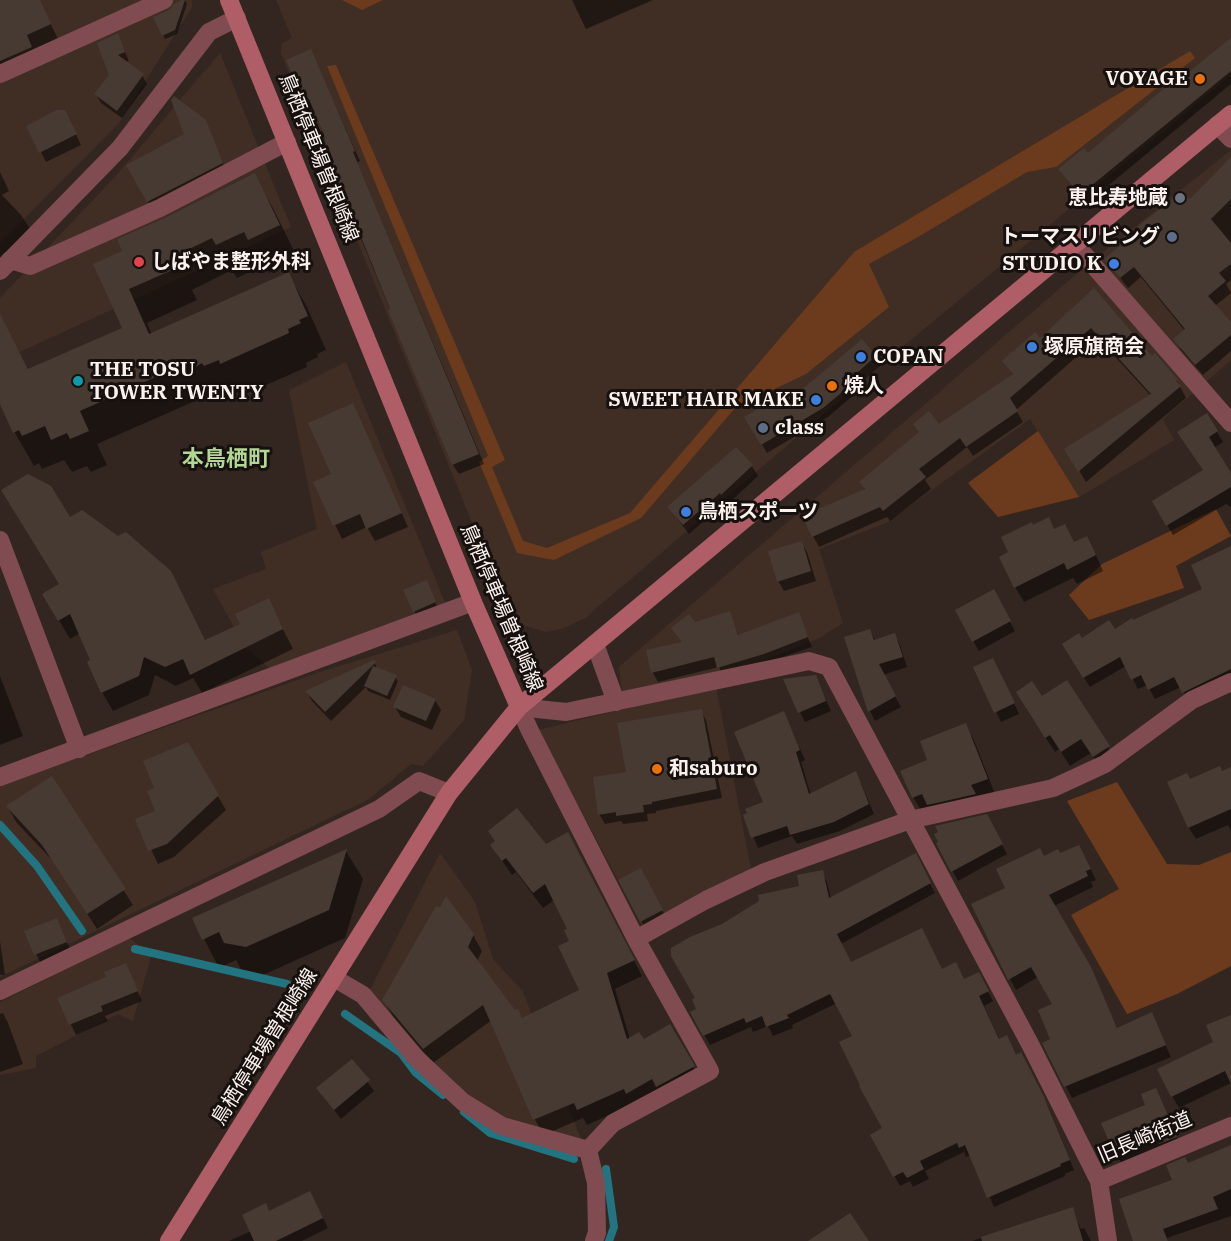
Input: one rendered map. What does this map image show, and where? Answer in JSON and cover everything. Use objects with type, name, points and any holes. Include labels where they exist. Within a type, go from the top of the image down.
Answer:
[{"type":"main road","name":"鳥栖停車場曽根崎線","points":[[169,1241],[449,793],[519,707],[473,602],[229,0]]},
{"type":"main road","points":[[519,707],[1224,119]]},
{"type":"street","points":[[0,74],[164,0]]},
{"type":"street","points":[[5,266],[120,148],[209,32],[237,18]]},
{"type":"street","points":[[1224,119],[1231,139]]},
{"type":"street","points":[[5,266],[30,266],[160,208],[287,142]]},
{"type":"street","points":[[1074,243],[1231,423]]},
{"type":"street","points":[[0,540],[79,749]]},
{"type":"street","points":[[0,777],[473,602]]},
{"type":"street","points":[[595,644],[616,702]]},
{"type":"street","points":[[519,707],[566,712],[809,661],[829,667],[1030,1044],[1099,1181]]},
{"type":"street","points":[[636,939],[706,900],[765,872],[910,820],[1053,788],[1105,764],[1192,700],[1231,682]]},
{"type":"street","points":[[519,707],[636,939],[710,1071],[613,1124],[588,1150]]},
{"type":"street","points":[[0,991],[379,809],[418,781],[449,793]]},
{"type":"street","points":[[334,978],[363,995],[416,1058],[463,1102],[502,1126],[588,1150]]},
{"type":"street","name":"旧長崎街道","points":[[1108,1241],[1099,1181],[1231,1126]]},
{"type":"street","points":[[588,1150],[596,1183],[597,1233],[594,1241]]},
{"type":"shaded area","points":[[0,0],[192,0],[192,7],[119,123],[0,243]]},
{"type":"shaded area","points":[[276,0],[1231,0],[1231,75],[907,343],[585,618],[564,628],[546,632],[523,625],[508,611],[281,53],[282,43],[292,38]]},
{"type":"shaded area","points":[[342,0],[383,0],[362,10]]},
{"type":"shaded area","points":[[1190,51],[1195,58],[1056,167],[1027,172],[869,264],[889,307],[806,374],[735,408],[641,518],[554,560],[517,553],[479,462],[488,456],[327,66],[336,65],[505,460],[492,467],[523,541],[547,548],[630,513],[854,252]]},
{"type":"shaded area","points":[[220,53],[291,227],[0,361],[0,298],[114,178]]},
{"type":"shaded area","points":[[1231,150],[1231,360],[1163,419],[1174,440],[1079,497],[1030,419],[886,523],[819,549],[843,623],[819,638],[751,666],[622,691],[619,667],[1086,266]]},
{"type":"shaded area","points":[[346,362],[446,605],[270,668],[245,647],[213,589],[266,569],[261,552],[317,529],[289,390]]},
{"type":"shaded area","points":[[1038,431],[1079,497],[998,517],[968,483]]},
{"type":"shaded area","points":[[1216,509],[1231,536],[1176,566],[1184,588],[1089,620],[1069,595],[1102,564]]},
{"type":"shaded area","points":[[457,630],[472,670],[464,720],[423,766],[411,764],[369,799],[0,977],[0,786],[317,673]]},
{"type":"shaded area","points":[[716,687],[751,870],[642,925],[538,730]]},
{"type":"shaded area","points":[[1117,782],[1167,864],[1199,865],[1231,852],[1231,966],[1177,994],[1127,1014],[1071,915],[1119,889],[1067,801]]},
{"type":"shaded area","points":[[440,853],[475,902],[493,959],[523,992],[583,1144],[497,1119],[437,1075],[370,990]]},
{"type":"shaded area","points":[[130,938],[151,956],[133,1021],[118,1014],[36,1056],[36,1068],[0,1075],[0,1002]]},
{"type":"building","points":[[0,0],[40,0],[51,24],[27,35],[32,47],[0,61]]},
{"type":"building","points":[[185,0],[175,30],[162,36],[153,17],[169,10]]},
{"type":"building","points":[[118,33],[125,52],[118,55],[144,74],[117,111],[94,94],[109,75],[97,43]]},
{"type":"building","points":[[1231,38],[1231,71],[1080,195],[1058,169],[1084,148],[1088,153],[1168,85],[1170,87]]},
{"type":"building","points":[[311,49],[479,454],[452,465],[388,310],[390,309],[360,234],[320,141],[326,139],[309,99],[304,102],[286,60]]},
{"type":"building","points":[[174,96],[206,120],[223,163],[147,202],[126,165],[184,134],[171,100]]},
{"type":"building","points":[[57,110],[65,110],[77,134],[39,153],[26,126]]},
{"type":"building","points":[[1231,157],[1231,199],[1211,219],[1231,243],[1231,264],[1219,273],[1226,281],[1208,296],[1231,322],[1231,335],[1195,365],[1173,339],[1185,329],[1134,267],[1120,278],[1104,259],[1138,231],[1136,228],[1180,193],[1190,199]]},
{"type":"building","points":[[255,173],[280,225],[248,240],[244,232],[216,245],[212,238],[175,256],[179,267],[129,289],[149,334],[289,272],[308,316],[299,320],[301,323],[288,329],[289,333],[220,364],[219,360],[204,366],[202,363],[194,368],[191,361],[80,411],[89,431],[70,439],[67,433],[51,440],[45,426],[22,436],[19,430],[13,433],[0,404],[0,314],[28,369],[122,328],[93,264],[122,251],[117,239]]},
{"type":"building","points":[[1094,288],[1152,356],[1155,353],[1181,386],[1078,472],[1064,449],[1151,394],[1091,328],[1010,398],[1018,411],[966,447],[960,438],[919,469],[926,477],[883,511],[880,507],[812,537],[802,516],[865,489],[859,482],[919,432],[913,424],[929,411],[939,424],[1013,374],[1002,361],[1035,332],[1040,338]]},
{"type":"building","points":[[862,339],[876,356],[849,380],[852,384],[823,408],[761,445],[744,417],[789,390],[793,397]]},
{"type":"building","points":[[353,403],[402,513],[366,529],[360,514],[333,526],[313,482],[331,474],[308,423]]},
{"type":"building","points":[[1207,413],[1218,431],[1209,437],[1231,473],[1231,487],[1166,526],[1152,501],[1203,470],[1177,432]]},
{"type":"building","points":[[736,447],[753,465],[721,495],[720,493],[683,525],[667,507]]},
{"type":"building","points":[[28,474],[51,486],[70,517],[82,510],[118,536],[126,532],[171,571],[205,640],[240,624],[235,614],[269,598],[283,629],[190,675],[183,659],[165,667],[144,657],[139,676],[101,693],[87,662],[90,660],[70,614],[58,621],[42,594],[59,584],[1,490]]},
{"type":"building","points":[[1049,517],[1054,529],[1065,524],[1074,542],[1087,536],[1096,555],[1067,570],[1064,563],[1014,588],[999,557],[1008,552],[1001,537],[1032,522],[1033,525]]},
{"type":"building","points":[[802,541],[811,571],[777,582],[768,551]]},
{"type":"building","points":[[1231,546],[1231,669],[1182,693],[1174,677],[1148,690],[1141,675],[1131,680],[1120,657],[1083,678],[1062,644],[1079,633],[1082,638],[1109,620],[1115,629],[1132,618],[1133,620],[1202,589],[1191,565]]},
{"type":"building","points":[[427,580],[436,602],[413,612],[403,590]]},
{"type":"building","points":[[994,589],[1011,621],[972,642],[955,610]]},
{"type":"building","points":[[730,611],[738,635],[799,612],[808,637],[764,654],[717,668],[714,657],[651,673],[646,650],[682,642],[671,628],[689,614],[695,622]]},
{"type":"building","points":[[870,629],[874,640],[895,633],[903,657],[879,664],[896,696],[868,712],[844,637]]},
{"type":"building","points":[[993,658],[1015,703],[994,713],[973,667]]},
{"type":"building","points":[[374,660],[376,662],[325,712],[305,691]]},
{"type":"building","points":[[373,666],[397,675],[387,696],[364,686]]},
{"type":"building","points":[[816,675],[826,701],[798,713],[783,679]]},
{"type":"building","points":[[1067,680],[1110,746],[1093,757],[1081,739],[1061,752],[1050,735],[1045,738],[1016,692],[1032,681],[1042,696]]},
{"type":"building","points":[[403,685],[436,699],[426,721],[393,707]]},
{"type":"building","points":[[702,709],[717,789],[652,802],[652,804],[643,805],[644,812],[616,816],[616,812],[598,815],[593,777],[626,772],[617,723]]},
{"type":"building","points":[[784,711],[800,750],[796,752],[809,794],[856,771],[869,804],[834,822],[790,835],[787,826],[751,838],[743,815],[747,813],[745,809],[763,802],[734,732]]},
{"type":"building","points":[[966,723],[988,779],[971,785],[976,794],[927,805],[922,794],[912,798],[900,771],[927,760],[920,741]]},
{"type":"building","points":[[188,742],[219,795],[167,844],[148,851],[135,819],[155,811],[147,791],[154,788],[143,761]]},
{"type":"building","points":[[1220,766],[1222,771],[1231,767],[1231,809],[1188,828],[1167,782],[1187,773],[1190,779]]},
{"type":"building","points":[[52,776],[126,889],[87,914],[42,845],[6,806]]},
{"type":"building","points":[[517,808],[546,844],[568,832],[635,960],[607,973],[627,1039],[639,1032],[644,1039],[670,1024],[695,1066],[656,1087],[652,1079],[626,1094],[624,1089],[577,1110],[574,1103],[533,1120],[483,1005],[423,1049],[382,1000],[436,906],[440,907],[446,896],[474,934],[468,947],[515,1010],[518,1009],[522,1018],[579,990],[558,946],[569,941],[564,930],[567,929],[545,884],[533,893],[506,858],[502,861],[490,845],[495,841],[488,831]]},
{"type":"building","points":[[987,814],[1003,844],[951,872],[936,843],[938,842],[934,834],[938,832],[935,826]]},
{"type":"building","points":[[1079,845],[1091,869],[1086,871],[1088,876],[1049,895],[1091,967],[1117,1028],[1152,1012],[1166,1045],[1064,1087],[1042,1043],[1050,1039],[1038,1010],[1052,1004],[1031,967],[1008,980],[971,904],[1005,888],[996,869],[1040,848],[1044,856],[1058,849],[1060,853]]},
{"type":"building","points":[[347,849],[329,910],[246,947],[224,943],[219,932],[202,940],[192,918]]},
{"type":"building","points":[[916,853],[931,883],[837,934],[851,962],[922,928],[942,969],[956,962],[964,979],[979,972],[989,991],[979,996],[999,1039],[1007,1035],[1016,1055],[1021,1052],[1044,1097],[1070,1160],[987,1198],[965,1145],[959,1148],[957,1143],[920,1161],[924,1169],[907,1178],[903,1172],[893,1177],[870,1135],[882,1128],[839,1042],[852,1036],[830,994],[787,1015],[789,1018],[766,1027],[762,1016],[746,1023],[744,1018],[703,1036],[690,1012],[696,1009],[692,999],[695,998],[671,956],[671,948],[690,937],[722,924],[759,901],[758,895],[799,886],[797,875],[823,870],[829,898]]},
{"type":"building","points":[[641,868],[663,910],[640,922],[618,880]]},
{"type":"building","points":[[57,918],[67,942],[34,955],[24,931]]},
{"type":"building","points":[[126,963],[138,991],[101,1006],[103,1011],[69,1025],[57,998],[106,977],[104,972]]},
{"type":"building","points":[[1231,1015],[1231,1084],[1225,1071],[1171,1097],[1157,1069],[1213,1042],[1206,1025]]},
{"type":"building","points":[[352,1059],[370,1080],[334,1110],[316,1088]]},
{"type":"building","points":[[1156,1088],[1177,1137],[1159,1144],[1156,1137],[1115,1155],[1101,1123],[1145,1105],[1141,1094]]},
{"type":"building","points":[[1231,1145],[1231,1189],[1213,1197],[1218,1209],[1163,1229],[1168,1241],[1133,1241],[1119,1199],[1172,1180],[1166,1165],[1185,1157],[1188,1163]]},
{"type":"building","points":[[310,1191],[323,1218],[276,1241],[254,1241],[242,1215],[266,1203],[269,1211]]},
{"type":"building","points":[[1073,1207],[1083,1241],[982,1241],[981,1237]]},
{"type":"building","points":[[850,1213],[869,1241],[808,1241]]},
{"type":"waterway","points":[[0,825],[37,866],[82,931]]},
{"type":"waterway","points":[[135,949],[287,984]]},
{"type":"waterway","points":[[345,1014],[401,1053],[416,1073],[443,1095]]},
{"type":"waterway","points":[[464,1112],[490,1133],[574,1159]]},
{"type":"waterway","points":[[606,1169],[614,1227],[609,1241]]},
{"type":"place","name":"VOYAGE","points":[[1200,79]]},
{"type":"place","name":"恵比寿地蔵","points":[[1180,198]]},
{"type":"place","name":"トーマスリビング","points":[[1172,237]]},
{"type":"place","name":"しばやま整形外科","points":[[139,262]]},
{"type":"place","name":"STUDIO K","points":[[1114,264]]},
{"type":"place","name":"塚原旗商会","points":[[1032,347]]},
{"type":"place","name":"COPAN","points":[[861,357]]},
{"type":"place","name":"THE TOSU TOWER TWENTY","points":[[78,381]]},
{"type":"place","name":"焼人","points":[[832,386]]},
{"type":"place","name":"SWEET HAIR MAKE","points":[[816,400]]},
{"type":"place","name":"class","points":[[763,428]]},
{"type":"place","name":"鳥栖スポーツ","points":[[686,512]]},
{"type":"place","name":"和saburo","points":[[657,769]]},
{"type":"district","name":"本鳥栖町","points":[[226,460]]}]
